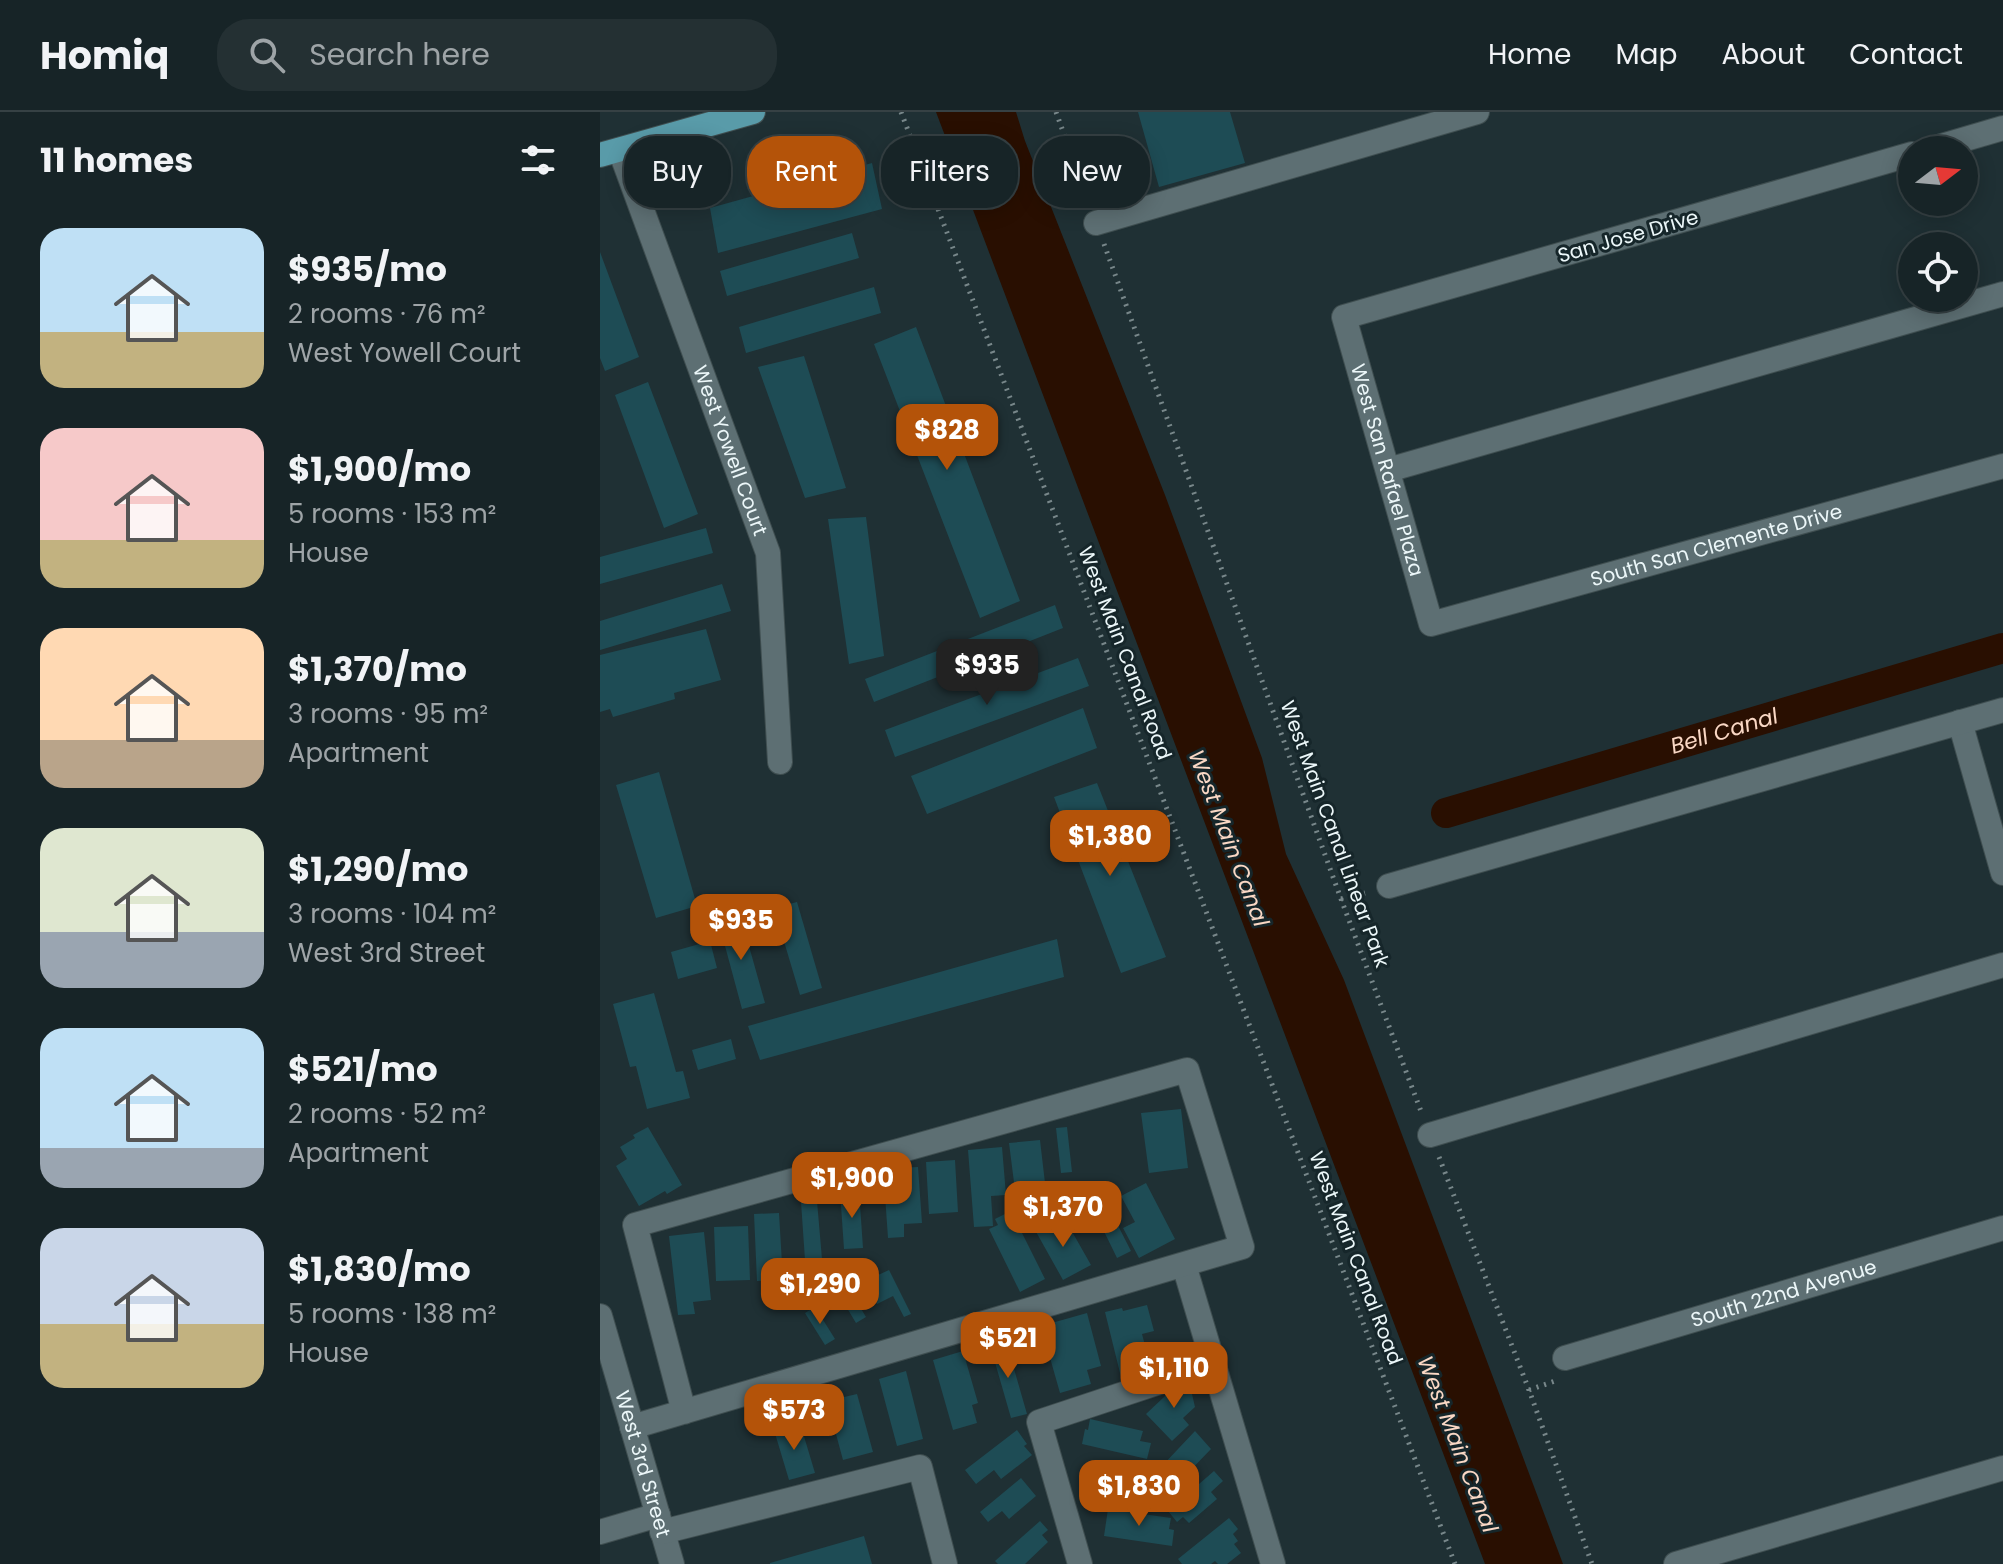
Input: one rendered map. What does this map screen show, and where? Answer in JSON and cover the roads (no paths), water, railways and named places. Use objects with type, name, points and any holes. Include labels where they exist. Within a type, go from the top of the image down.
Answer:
[{"type":"main road","points":[[610,152],[753,112]]},
{"type":"street","points":[[1096,223],[1477,112]]},
{"type":"street","points":[[1976,136],[2003,128]]},
{"type":"street","name":"West Yowell Court","points":[[610,152],[768,553],[780,762]]},
{"type":"street","name":"San Jose Drive","points":[[1344,317],[1898,158]]},
{"type":"street","points":[[1388,470],[2003,294]]},
{"type":"street","name":"West San Rafael Plaza","points":[[1344,317],[1431,624]]},
{"type":"street","name":"South San Clemente Drive","points":[[1431,624],[2003,466]]},
{"type":"street","points":[[1389,886],[2003,710]]},
{"type":"street","points":[[1960,722],[2003,873]]},
{"type":"street","points":[[1430,1135],[2003,965]]},
{"type":"street","points":[[632,1427],[684,1412],[1184,1265],[1242,1247],[1187,1070],[635,1225],[684,1412]]},
{"type":"street","name":"South 22nd Avenue","points":[[1566,1368],[2003,1228]]},
{"type":"street","points":[[1184,1265],[1273,1564]]},
{"type":"street","name":"West 3rd Street","points":[[601,1323],[672,1564]]},
{"type":"street","points":[[1080,1564],[1039,1422],[1214,1364]]},
{"type":"street","points":[[600,1532],[660,1524],[920,1467],[945,1564]]},
{"type":"street","points":[[1676,1564],[2003,1468]]},
{"type":"water","name":"West Main Canal","points":[[936,112],[1016,112],[1034,164],[1034,208],[1051,208],[1165,495],[1262,758],[1286,854],[1344,980],[1563,1564],[1485,1564],[972,208],[1018,208],[1018,136],[945,136]]},
{"type":"waterway","name":"Bell Canal","points":[[1446,813],[2003,648]]}]
